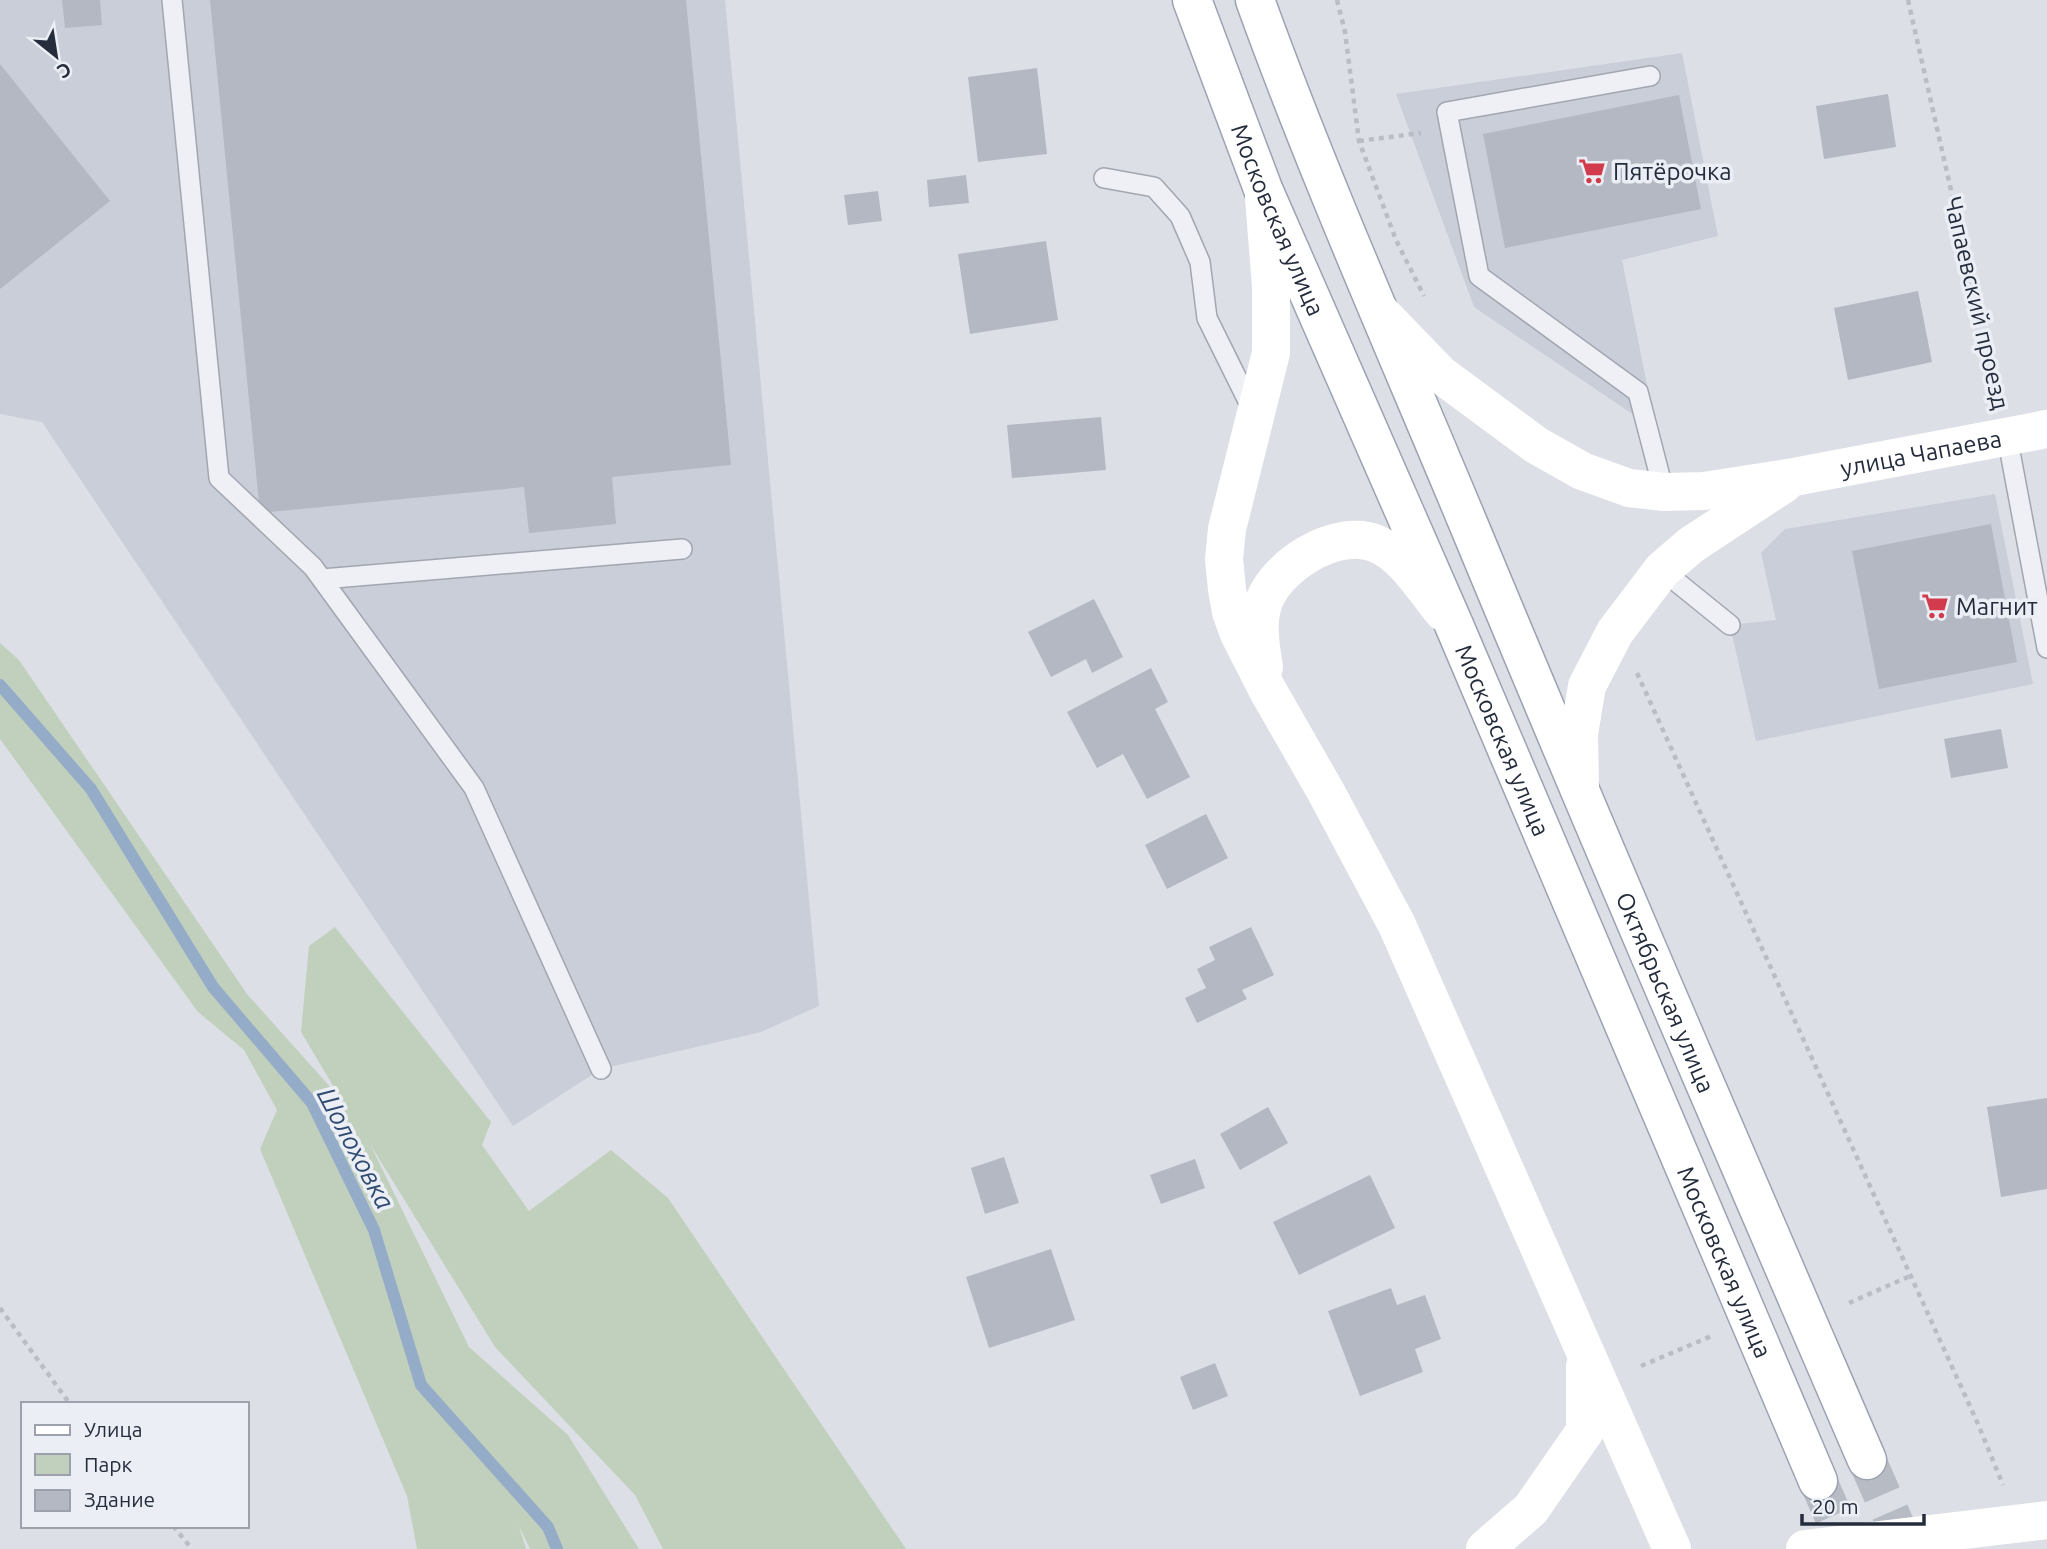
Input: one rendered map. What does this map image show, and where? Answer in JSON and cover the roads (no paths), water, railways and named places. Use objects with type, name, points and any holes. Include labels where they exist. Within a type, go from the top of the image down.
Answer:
[{"type":"street","name":"Московская улица","points":[[1192,0],[1263,188],[1454,625],[1818,1481]]},
{"type":"street","points":[[1255,0],[1283,76],[1379,310]]},
{"type":"street","points":[[1263,188],[1272,321],[1270,353],[1227,529],[1224,559],[1231,612],[1267,690],[1326,792],[1397,925],[1672,1549]]},
{"type":"street","name":"улица Чапаева","points":[[1379,310],[1440,374],[1536,445],[1582,471],[1629,488],[1664,492],[1704,491],[1794,477],[2047,429]]},
{"type":"street","name":"Октябрьская улица","points":[[1379,310],[1580,795],[1867,1461]]},
{"type":"street","points":[[1580,795],[1579,734],[1587,686],[1615,632],[1662,570],[1691,545],[1794,477]]},
{"type":"street","points":[[1267,690],[1260,644],[1262,607],[1273,584],[1292,564],[1325,545],[1347,540],[1376,543],[1399,559],[1454,625]]},
{"type":"street","points":[[1485,1549],[1531,1509],[1585,1430],[1585,1350]]},
{"type":"street","points":[[1805,1549],[2047,1520]]},
{"type":"lane","points":[[172,0],[219,478],[313,567],[474,788],[601,1069]]},
{"type":"lane","points":[[1650,76],[1447,112],[1479,276],[1638,392],[1664,492]]},
{"type":"lane","points":[[1104,178],[1154,187],[1180,216],[1200,262],[1207,318],[1254,414]]},
{"type":"lane","name":"Чапаевский проезд","points":[[2007,436],[2047,648]]},
{"type":"lane","points":[[322,579],[682,549]]},
{"type":"lane","points":[[1662,570],[1730,625]]},
{"type":"waterway","name":"Шолоховка","points":[[0,685],[91,789],[213,987],[312,1103],[374,1230],[421,1385],[548,1527],[557,1549]]},
{"type":"tunnel","points":[[1867,1460],[1906,1549]]},
{"type":"tunnel","points":[[1818,1481],[1848,1549]]},
{"type":"place","name":"Пятёрочка","points":[[1592,171]]},
{"type":"place","name":"Магнит","points":[[1935,606]]}]
